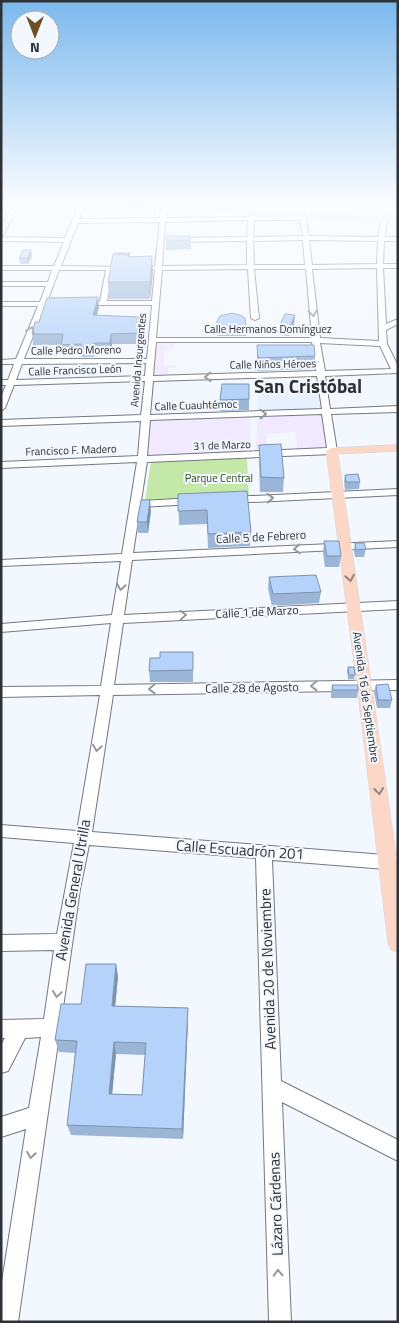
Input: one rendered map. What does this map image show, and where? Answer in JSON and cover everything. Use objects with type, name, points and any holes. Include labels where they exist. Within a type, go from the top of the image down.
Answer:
[{"type":"main road","points":[[332,451],[398,448]]},
{"type":"main road","name":"Avenida 16 de Septiembre","points":[[332,451],[365,685],[393,862],[398,943]]},
{"type":"street","points":[[308,266],[316,340],[332,451]]},
{"type":"street","points":[[380,266],[383,344],[397,371]]},
{"type":"street","points":[[141,268],[398,266]]},
{"type":"street","points":[[252,267],[255,318]]},
{"type":"street","points":[[1,268],[132,268]]},
{"type":"street","points":[[1,408],[6,383],[18,362],[56,268]]},
{"type":"street","points":[[103,303],[110,268]]},
{"type":"street","name":"Avenida Insurgentes","points":[[142,460],[144,419],[150,379],[154,303],[159,268]]},
{"type":"street","points":[[1,284],[50,284]]},
{"type":"street","points":[[77,304],[154,303]]},
{"type":"street","points":[[1,304],[59,304]]},
{"type":"street","points":[[382,329],[398,321]]},
{"type":"street","name":"Calle Hermanos Domínguez","points":[[152,340],[316,340],[383,344]]},
{"type":"street","name":"Calle Pedro Moreno","points":[[1,362],[150,361]]},
{"type":"street","name":"Calle Niños Héroes","points":[[150,379],[397,371]]},
{"type":"street","name":"Calle Francisco León","points":[[6,383],[150,379]]},
{"type":"street","name":"Calle Cuauhtémoc","points":[[1,423],[398,409]]},
{"type":"street","name":"31 de Marzo","points":[[142,460],[332,451]]},
{"type":"street","name":"Francisco F. Madero","points":[[1,465],[142,460]]},
{"type":"street","name":"Avenida General Utrilla","points":[[7,1322],[64,942],[107,690],[116,619],[142,460]]},
{"type":"street","points":[[134,504],[398,492]]},
{"type":"street","name":"Calle 5 de Febrero","points":[[1,564],[398,544]]},
{"type":"street","name":"Calle 1 de Marzo","points":[[1,628],[116,619],[398,605]]},
{"type":"street","name":"Calle 28 de Agosto","points":[[1,692],[398,685]]},
{"type":"street","name":"Calle Escuadrón 201","points":[[1,831],[393,862]]},
{"type":"street","name":"Avenida 20 de Noviembre","points":[[264,852],[273,1087]]},
{"type":"street","points":[[1,943],[64,942]]},
{"type":"street","points":[[1,1029],[52,1028]]},
{"type":"street","points":[[1,1064],[20,1029]]},
{"type":"street","points":[[273,1087],[398,1151]]},
{"type":"street","name":"Lázaro Cárdenas","points":[[273,1087],[280,1322]]},
{"type":"street","points":[[1,1126],[39,1115]]},
{"type":"shaded area","points":[[155,341],[175,341],[175,349],[165,351],[164,365],[176,365],[176,368],[168,368],[168,377],[153,377]]},
{"type":"shaded area","points":[[259,383],[318,384],[322,411],[257,413]]},
{"type":"shaded area","points":[[324,414],[330,450],[298,451],[295,432],[267,434],[267,452],[255,452],[258,417]]},
{"type":"shaded area","points":[[249,417],[252,455],[147,457],[149,420]]},
{"type":"green space","name":"Parque Central","points":[[247,458],[249,497],[145,501],[151,461]]},
{"type":"building","points":[[111,266],[151,266],[150,282],[108,282]]},
{"type":"building","points":[[98,297],[93,315],[139,317],[138,333],[111,334],[110,343],[94,343],[93,347],[81,347],[81,344],[61,345],[63,334],[32,334],[35,322],[39,322],[47,298]]},
{"type":"building","points":[[232,313],[245,318],[246,328],[217,328],[217,321],[220,316]]},
{"type":"building","points":[[285,314],[295,315],[290,326],[280,325]]},
{"type":"building","points":[[257,345],[314,345],[315,356],[258,358]]},
{"type":"building","points":[[222,384],[249,384],[249,399],[220,400]]},
{"type":"building","points":[[281,444],[284,478],[261,477],[259,445]]},
{"type":"building","points":[[358,474],[360,482],[346,482],[345,475]]},
{"type":"building","points":[[247,491],[251,532],[208,534],[207,510],[178,511],[178,494]]},
{"type":"building","points":[[141,500],[150,500],[147,522],[137,522]]},
{"type":"building","points":[[324,541],[339,541],[341,556],[327,556]]},
{"type":"building","points":[[355,543],[364,543],[366,549],[356,550]]},
{"type":"building","points":[[316,575],[321,592],[273,594],[269,577]]},
{"type":"building","points":[[160,652],[193,652],[193,670],[149,671],[150,658],[160,658]]},
{"type":"building","points":[[348,667],[354,667],[355,675],[349,675]]},
{"type":"building","points":[[388,684],[392,700],[378,700],[376,685]]},
{"type":"building","points":[[332,685],[358,685],[358,690],[333,690]]},
{"type":"building","points":[[86,964],[116,964],[112,1006],[188,1008],[182,1129],[67,1125],[77,1041],[55,1040],[61,1004],[81,1004]],"holes":[[[114,1042],[146,1043],[142,1095],[109,1094]]]},
{"type":"district","name":"San Cristóbal","points":[[308,386]]}]
